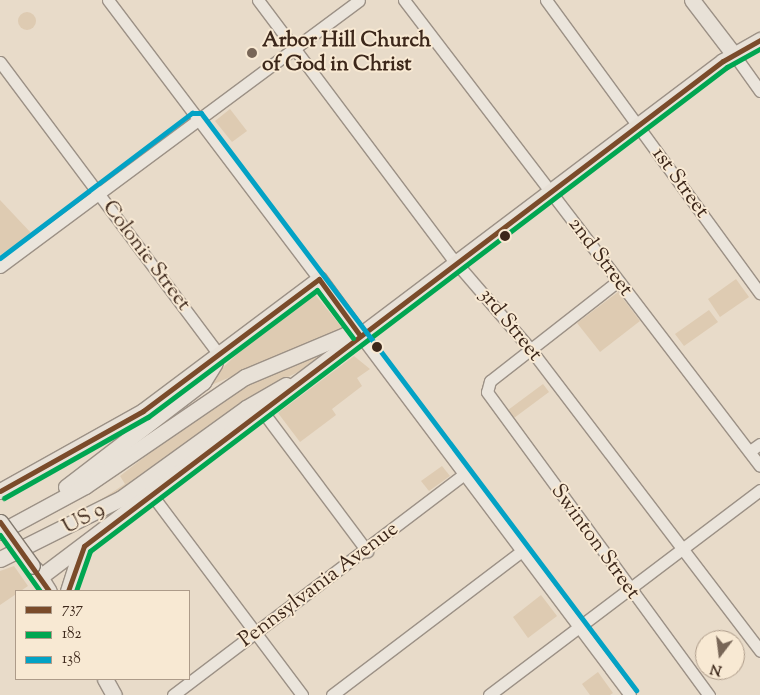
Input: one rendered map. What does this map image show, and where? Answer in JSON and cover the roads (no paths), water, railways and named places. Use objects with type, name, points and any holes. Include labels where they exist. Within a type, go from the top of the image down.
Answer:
[{"type":"main road","points":[[692,0],[735,56],[760,40]]},
{"type":"main road","name":"US 9","points":[[0,560],[120,499],[252,404],[312,372],[353,344],[359,334],[458,264],[639,126],[735,56]]},
{"type":"main road","points":[[0,490],[136,415],[319,279],[359,334]]},
{"type":"main road","name":"US 9","points":[[0,532],[22,522],[103,474],[245,377],[346,335],[359,334]]},
{"type":"main road","points":[[22,522],[203,382],[219,355]]},
{"type":"main road","points":[[36,572],[84,546],[263,412],[312,372]]},
{"type":"main road","points":[[0,522],[48,590]]},
{"type":"main road","points":[[68,590],[70,573],[84,546]]},
{"type":"main road","points":[[106,680],[114,695]]},
{"type":"street","points":[[108,0],[319,279]]},
{"type":"street","name":"3rd Street","points":[[258,0],[458,264],[531,350],[760,651]]},
{"type":"street","points":[[0,267],[359,0]]},
{"type":"street","name":"2nd Street","points":[[404,0],[760,466]]},
{"type":"street","name":"1st Street","points":[[546,0],[760,293]]},
{"type":"street","points":[[735,56],[760,91]]},
{"type":"street","name":"Colonie Street","points":[[0,62],[219,355]]},
{"type":"street","points":[[531,350],[618,281]]},
{"type":"street","points":[[359,334],[630,695]]},
{"type":"street","name":"Swinton Street","points":[[531,350],[488,386],[487,392],[511,428],[709,695]]},
{"type":"street","points":[[263,412],[367,551]]},
{"type":"street","points":[[750,451],[760,444]]},
{"type":"street","name":"Pennsylvania Avenue","points":[[174,695],[367,551],[464,474]]},
{"type":"street","points":[[489,695],[760,490]]},
{"type":"street","points":[[152,495],[302,695]]},
{"type":"street","points":[[332,695],[522,552]]},
{"type":"place","name":"Arbor Hill Church of God in Christ","points":[[252,53]]}]
